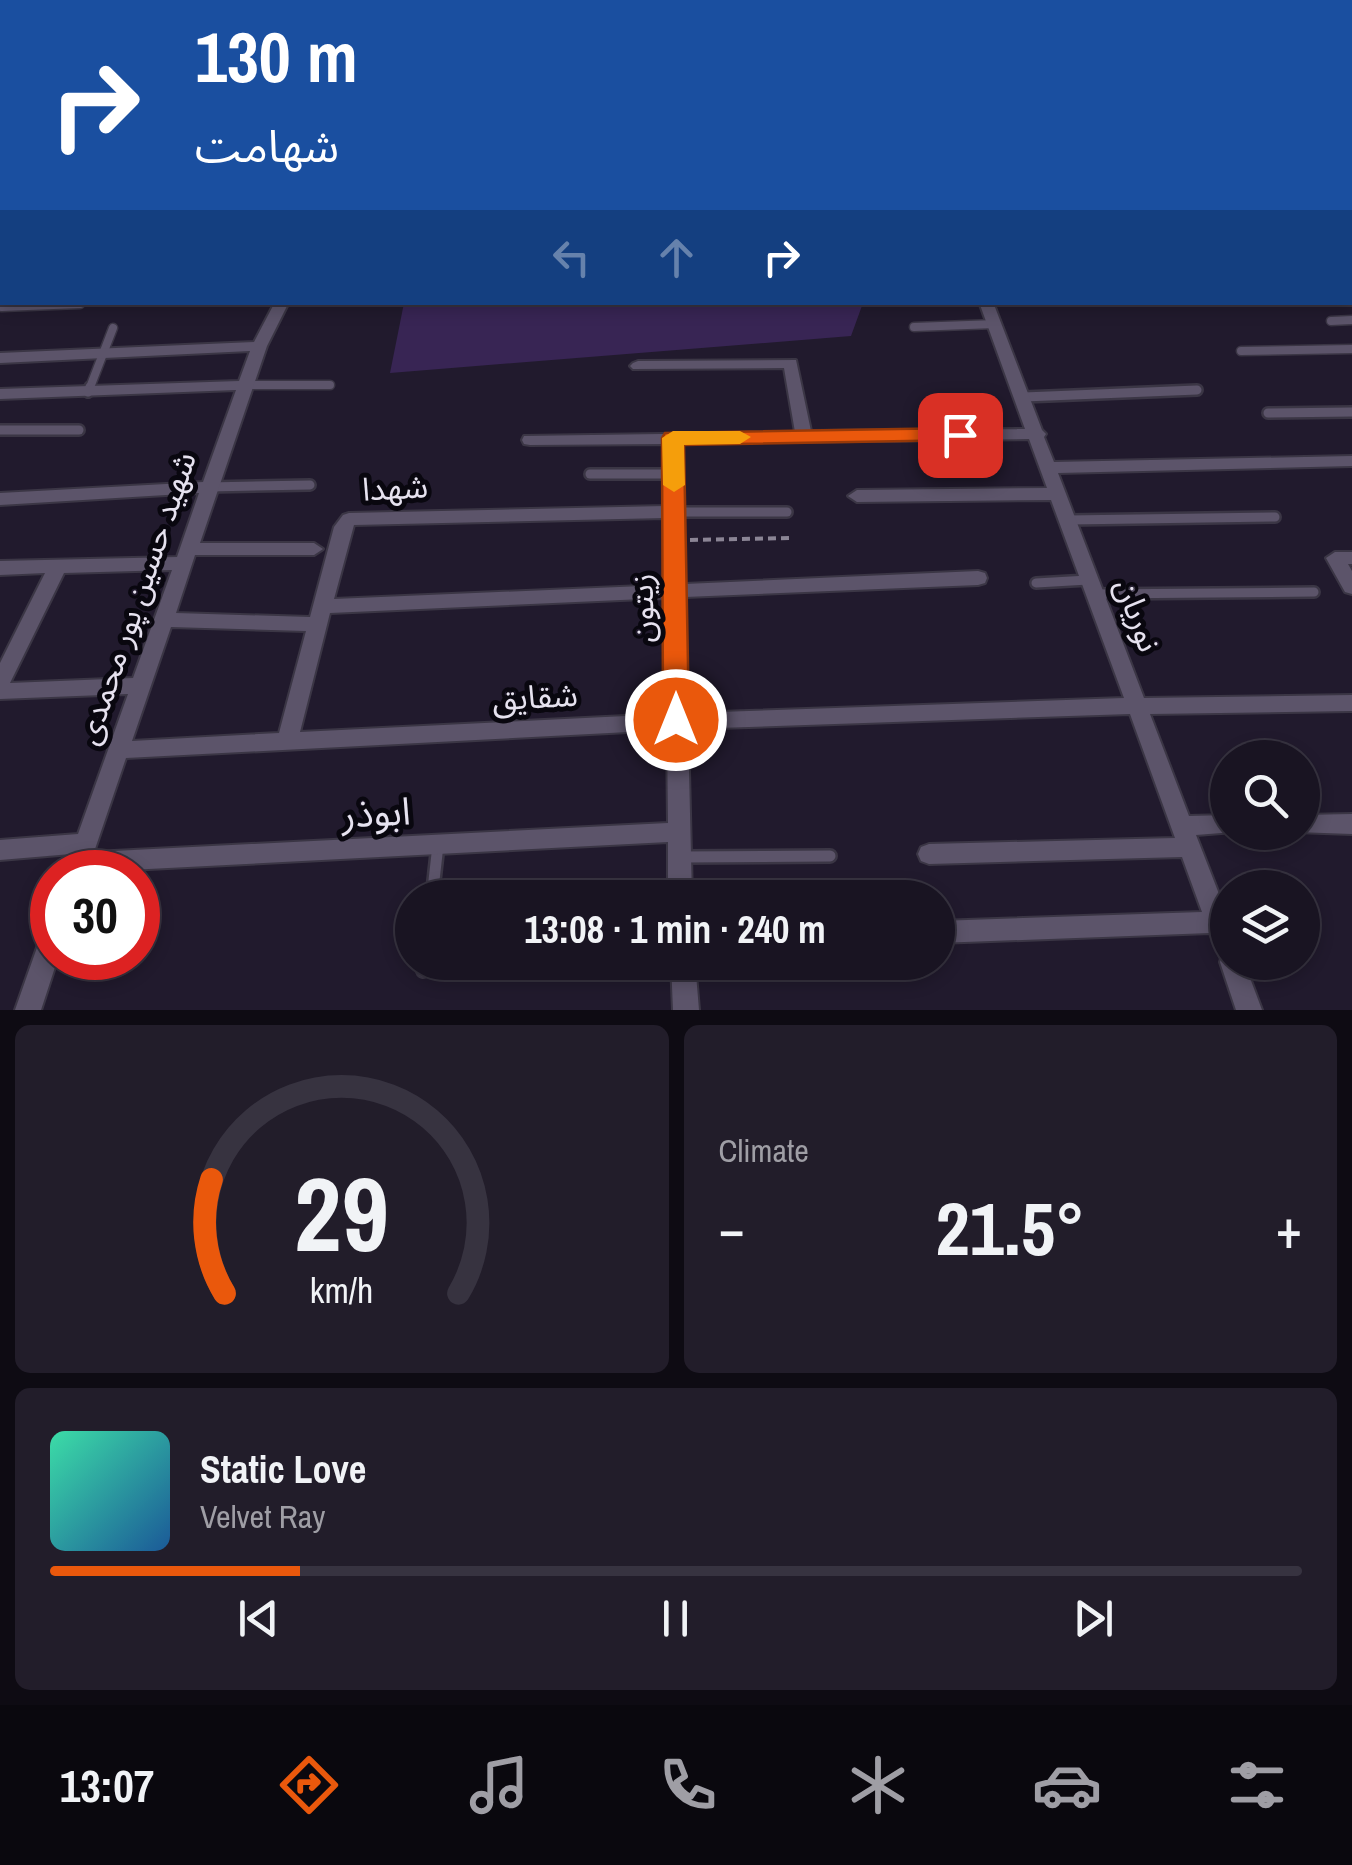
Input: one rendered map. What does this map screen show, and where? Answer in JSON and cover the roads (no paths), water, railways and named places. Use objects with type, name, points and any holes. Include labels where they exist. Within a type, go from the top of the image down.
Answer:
[{"type":"street","name":"شهید حسین پور محمدی","points":[[83,850],[208,487],[259,346],[280,305]]},
{"type":"street","name":"نوریان","points":[[987,305],[1210,903]]},
{"type":"street","points":[[0,358],[259,346]]},
{"type":"street","points":[[638,366],[791,363],[804,437]]},
{"type":"street","points":[[0,394],[245,385]]},
{"type":"street","points":[[530,440],[1038,434]]},
{"type":"street","name":"زیتون","points":[[673,438],[679,880]]},
{"type":"street","points":[[1050,468],[1352,460]]},
{"type":"street","points":[[0,499],[208,487]]},
{"type":"street","points":[[857,496],[1059,494]]},
{"type":"street","name":"شهدا","points":[[287,740],[343,526],[349,520],[674,512]]},
{"type":"street","points":[[0,568],[314,549]]},
{"type":"street","points":[[1352,558],[1334,558],[1352,587]]},
{"type":"street","points":[[0,683],[5,664],[58,566]]},
{"type":"street","points":[[162,620],[320,615],[675,592],[978,578]]},
{"type":"street","points":[[0,691],[140,686]]},
{"type":"street","name":"شقایق","points":[[118,750],[676,720],[1136,704],[1352,703]]},
{"type":"street","points":[[1320,825],[1352,824]]},
{"type":"street","points":[[929,854],[1186,837],[1210,831]]},
{"type":"street","name":"ابوذر","points":[[160,856],[677,832]]},
{"type":"street","name":"ابوذر","points":[[0,850],[30,854]]},
{"type":"street","points":[[955,931],[1210,922]]},
{"type":"street","points":[[28,1010],[38,980]]},
{"type":"street","points":[[684,980],[686,1010]]},
{"type":"street","points":[[1238,980],[1249,1010]]},
{"type":"lane","points":[[2,307],[38,305]]},
{"type":"lane","points":[[1331,320],[1352,320]]},
{"type":"lane","points":[[914,327],[995,324]]},
{"type":"lane","points":[[88,392],[113,328]]},
{"type":"lane","points":[[1241,350],[1352,350]]},
{"type":"lane","points":[[245,385],[330,385]]},
{"type":"lane","points":[[1024,397],[1197,390]]},
{"type":"lane","points":[[1268,413],[1352,412]]},
{"type":"lane","points":[[0,430],[79,430]]},
{"type":"lane","points":[[590,474],[674,474]]},
{"type":"lane","points":[[208,487],[310,485]]},
{"type":"lane","points":[[674,512],[788,512]]},
{"type":"lane","points":[[1069,520],[1275,517]]},
{"type":"lane","points":[[1036,583],[1314,592]]},
{"type":"lane","points":[[434,880],[438,844]]},
{"type":"lane","points":[[678,857],[830,856]]}]
